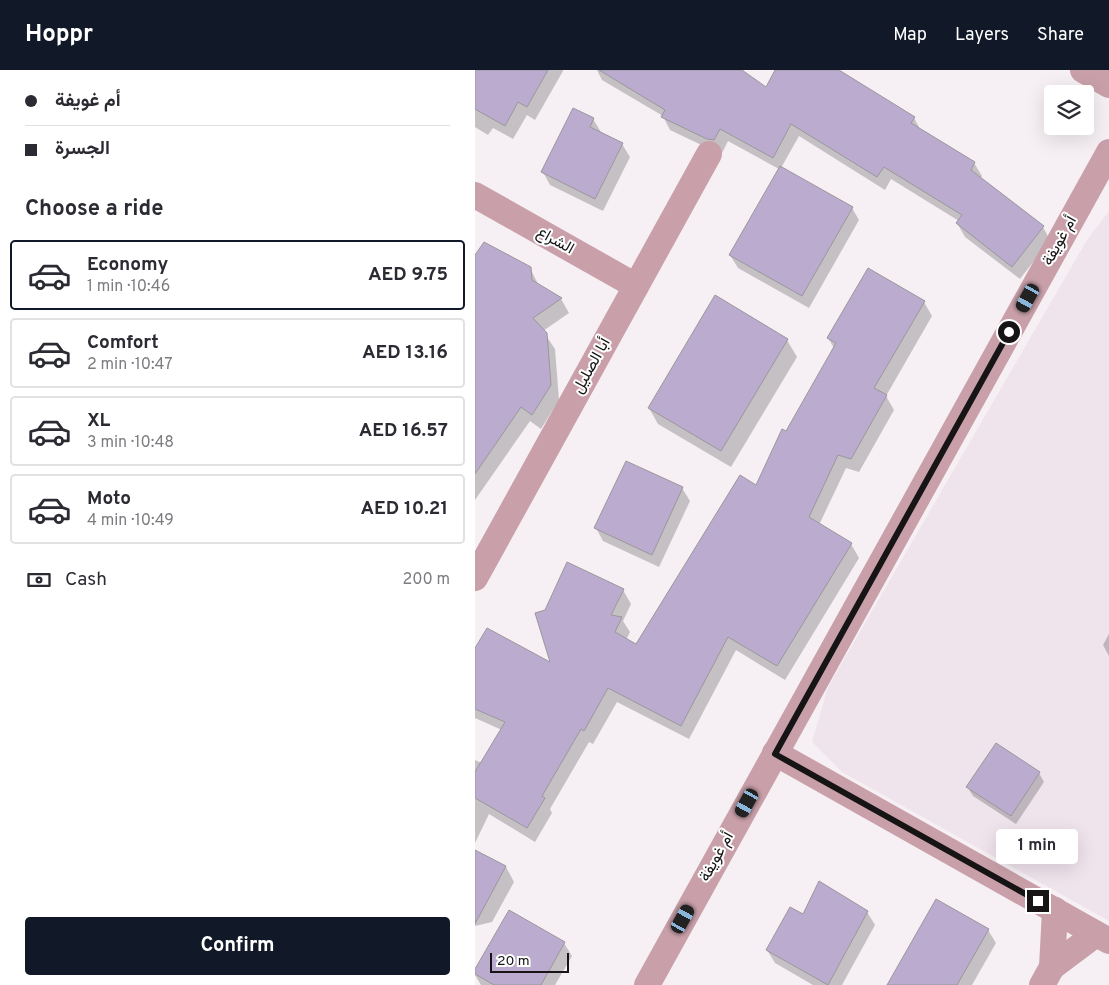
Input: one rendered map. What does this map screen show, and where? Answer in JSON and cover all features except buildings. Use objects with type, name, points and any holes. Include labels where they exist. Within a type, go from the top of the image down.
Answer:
[{"type":"street","points":[[1083,70],[1109,85]]},
{"type":"street","name":"أم غويفة","points":[[647,985],[1109,152]]},
{"type":"street","name":"أبا الصليل","points":[[475,578],[709,154]]},
{"type":"street","name":"الشراع","points":[[475,196],[635,286]]},
{"type":"street","points":[[775,754],[1103,938],[1047,976]]},
{"type":"street","points":[[1047,976],[1055,910]]},
{"type":"shaded area","points":[[1109,211],[1109,921],[842,772],[812,742],[828,687],[1087,240]]},
{"type":"route","points":[[1009,332],[775,754],[1038,901]]}]
